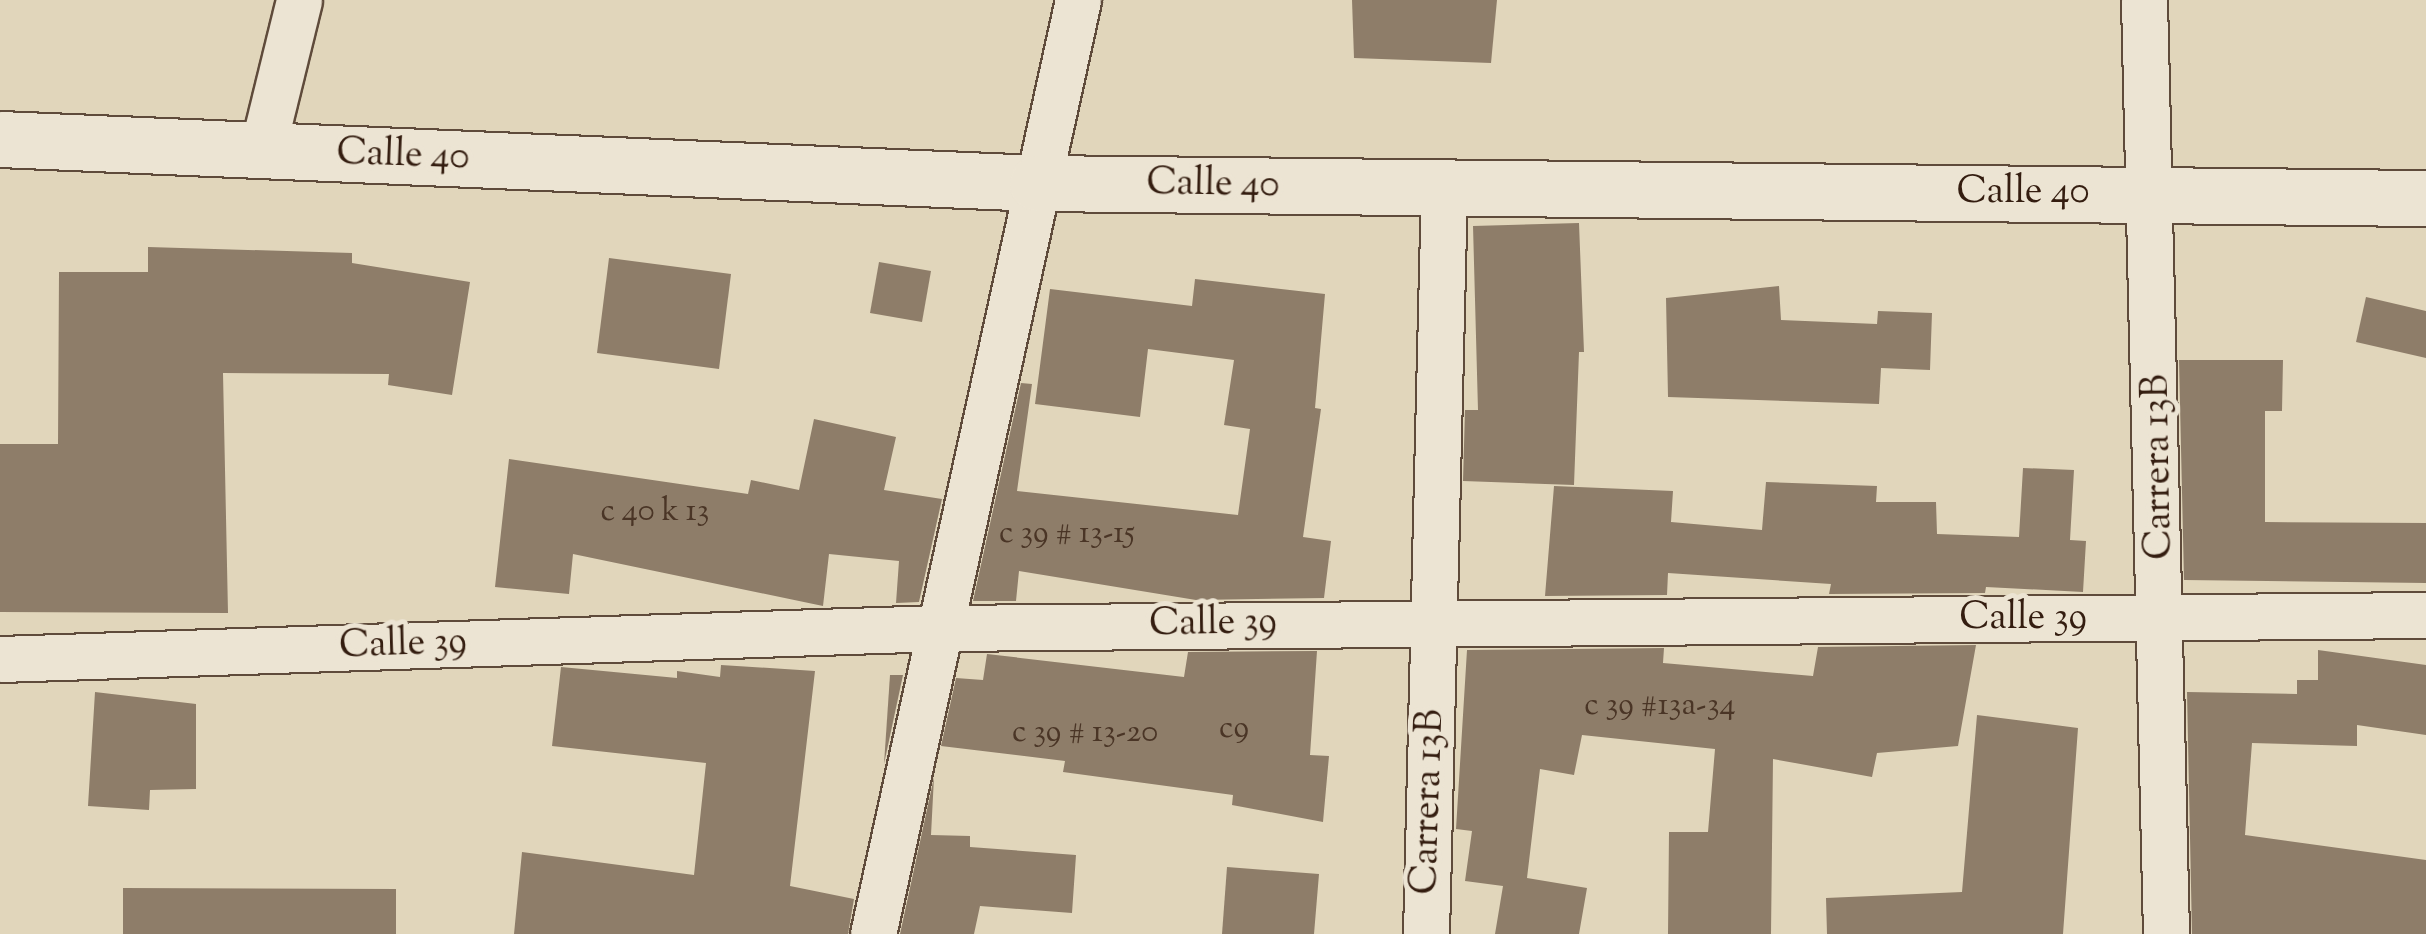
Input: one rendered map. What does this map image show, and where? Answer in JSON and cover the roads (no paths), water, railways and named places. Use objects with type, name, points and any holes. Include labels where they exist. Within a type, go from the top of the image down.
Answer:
[{"type":"street","points":[[262,151],[299,0]]},
{"type":"street","points":[[872,934],[1078,0]]},
{"type":"street","name":"Carrera 13B","points":[[2144,0],[2164,620],[2166,934]]},
{"type":"street","name":"Calle 40","points":[[0,138],[1037,183],[2426,198]]},
{"type":"street","name":"Carrera 13B","points":[[1426,934],[1444,189]]},
{"type":"street","name":"Calle 39","points":[[0,659],[940,628],[2426,615]]}]
